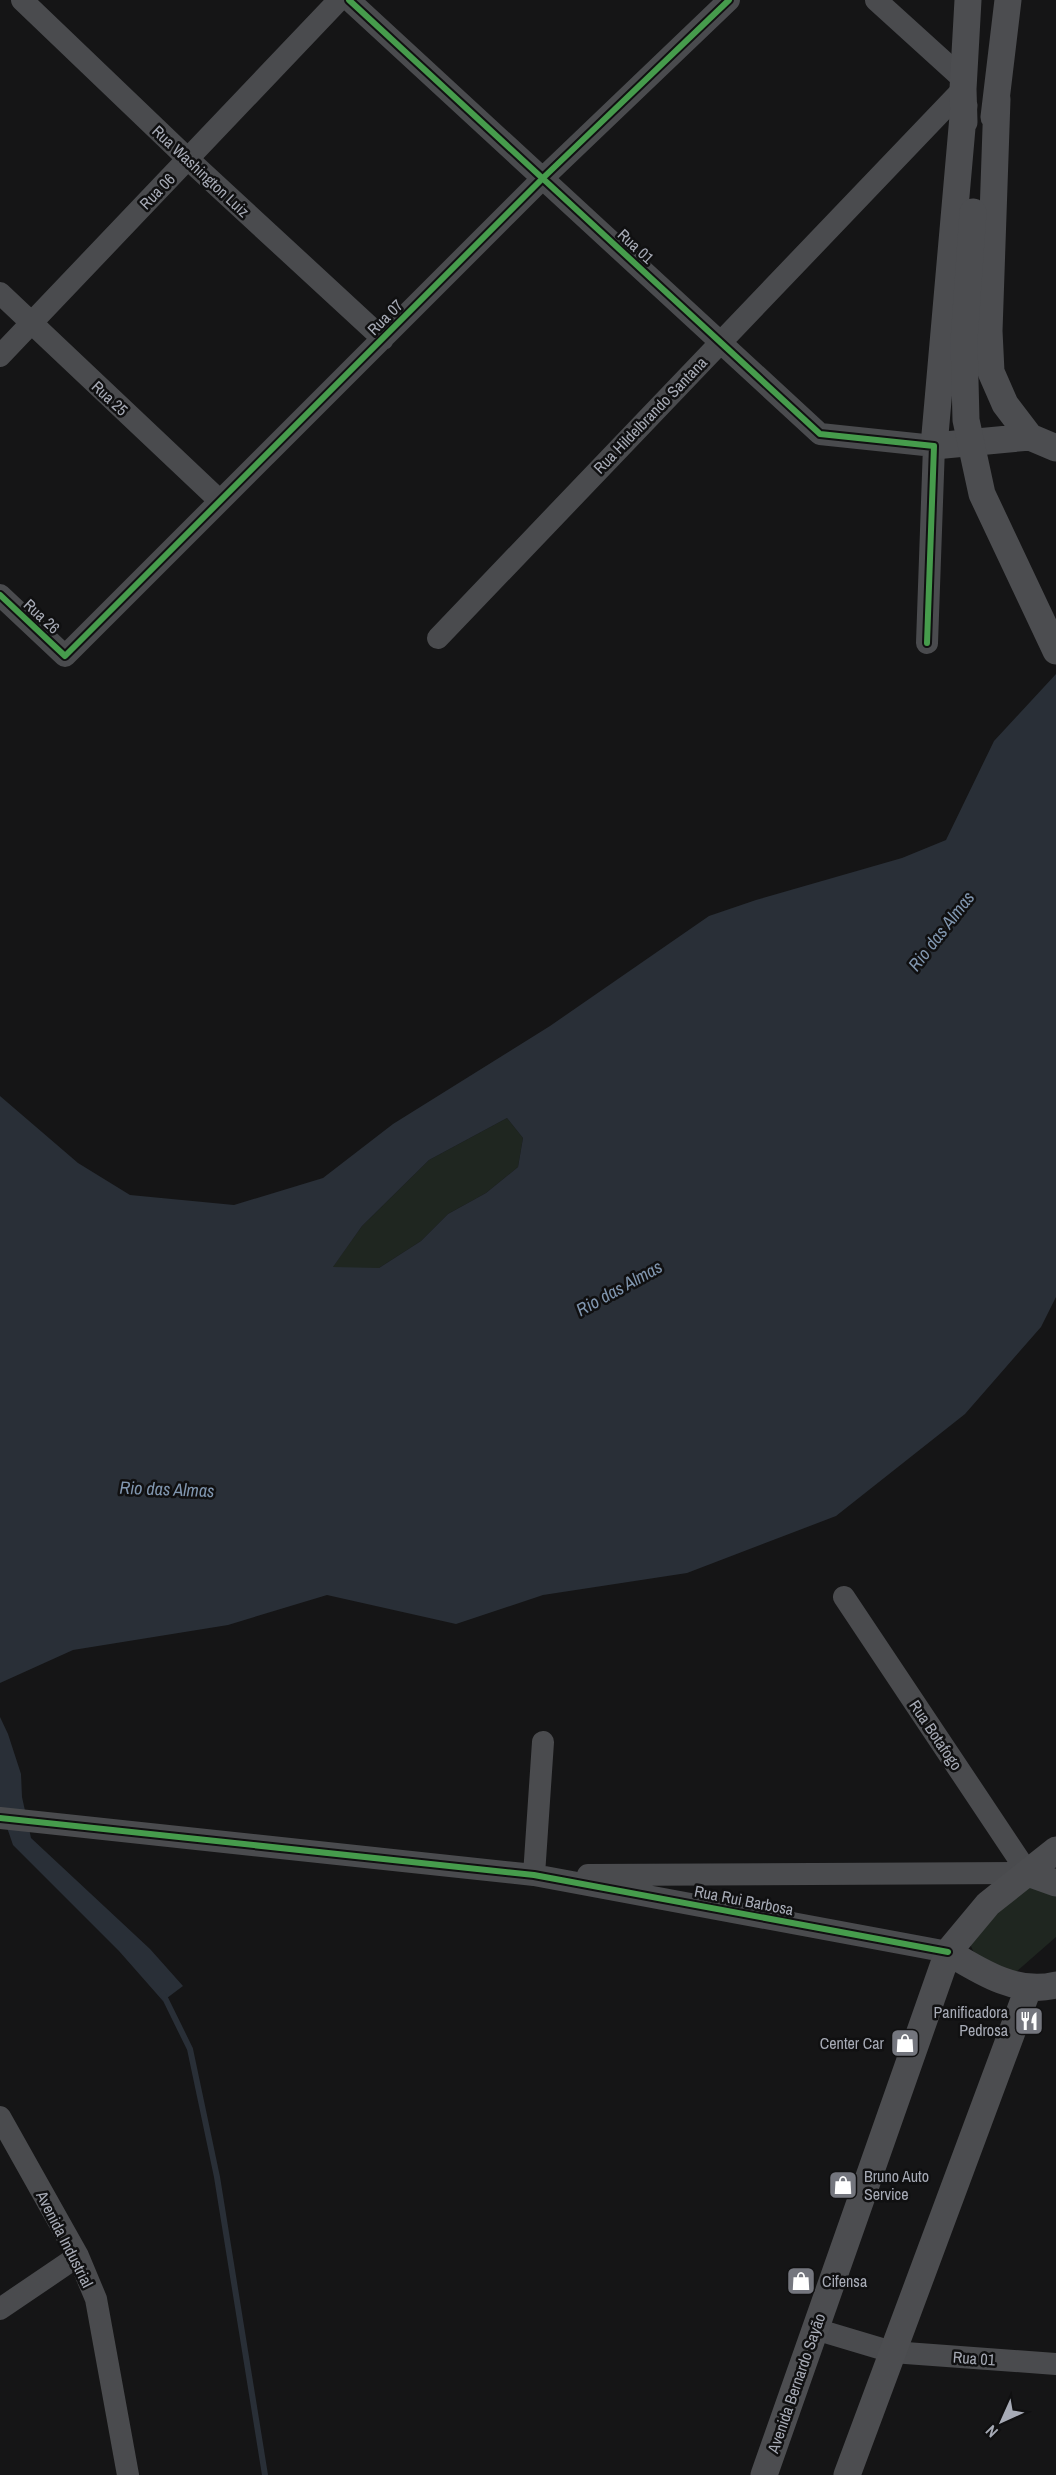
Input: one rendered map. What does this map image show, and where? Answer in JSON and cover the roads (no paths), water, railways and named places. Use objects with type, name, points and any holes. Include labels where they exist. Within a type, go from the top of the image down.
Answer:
[{"type":"main road","points":[[934,446],[963,91],[968,0]]},
{"type":"main road","points":[[1008,0],[990,141],[973,208],[964,341],[966,420],[982,494],[1056,651]]},
{"type":"main road","points":[[963,91],[965,158],[973,208]]},
{"type":"main road","points":[[997,99],[989,331],[991,372],[1005,404],[1030,437]]},
{"type":"main road","name":"Rua 01","points":[[934,446],[1030,437],[1056,448]]},
{"type":"main road","points":[[847,2475],[892,2352],[1048,1985],[983,1973],[948,1952],[988,1904],[1056,1850]]},
{"type":"main road","points":[[1028,1873],[1056,1883]]},
{"type":"main road","name":"Avenida Bernardo Sayão","points":[[764,2475],[948,1952]]},
{"type":"street","name":"Rua Washington Luiz","points":[[22,0],[188,159],[383,339]]},
{"type":"street","name":"Rua 06","points":[[0,356],[339,0]]},
{"type":"street","name":"Rua 01","points":[[350,0],[820,434],[934,446]]},
{"type":"street","name":"Rua 07","points":[[65,656],[543,178],[729,0]]},
{"type":"street","points":[[876,0],[963,91]]},
{"type":"street","name":"Rua Hildelbrando Santana","points":[[438,638],[720,341],[963,91]]},
{"type":"street","name":"Rua 25","points":[[0,293],[30,324],[220,501]]},
{"type":"street","points":[[927,643],[934,446]]},
{"type":"street","name":"Rua 26","points":[[4,601],[65,656]]},
{"type":"street","name":"Rua Botafogo","points":[[844,1597],[1028,1873]]},
{"type":"street","points":[[0,1818],[39,1820],[534,1875],[543,1742]]},
{"type":"street","name":"Rua Rui Barbosa","points":[[534,1875],[1028,1873]]},
{"type":"street","name":"Rua Rui Barbosa","points":[[534,1875],[948,1952]]},
{"type":"street","name":"Avenida Industrial","points":[[0,2117],[78,2256],[96,2299],[128,2475]]},
{"type":"street","points":[[0,2309],[78,2256]]},
{"type":"street","name":"Rua 01","points":[[815,2329],[892,2352],[1056,2364]]},
{"type":"water","name":"Rio das Almas","points":[[1056,674],[1056,1297],[1041,1327],[965,1414],[836,1516],[687,1573],[543,1595],[456,1624],[327,1595],[228,1625],[73,1650],[0,1683],[0,1096],[78,1163],[130,1195],[234,1205],[323,1178],[393,1124],[550,1026],[709,916],[902,858],[946,840],[994,741]],"holes":[[[507,1118],[523,1138],[518,1167],[486,1193],[448,1214],[421,1241],[379,1268],[333,1267],[362,1226],[429,1160]]]},
{"type":"water","points":[[0,1717],[21,1774],[22,1797],[31,1838],[150,1949],[183,1986],[163,2001],[119,1951],[13,1845],[0,1807]]},
{"type":"waterway","points":[[163,1994],[190,2049],[217,2177],[265,2475]]},
{"type":"place","name":"Panificadora Pedrosa","points":[[1029,2021]]},
{"type":"place","name":"Center Car","points":[[905,2043]]},
{"type":"place","name":"Bruno Auto Service","points":[[843,2185]]},
{"type":"place","name":"Cifensa","points":[[801,2281]]}]
